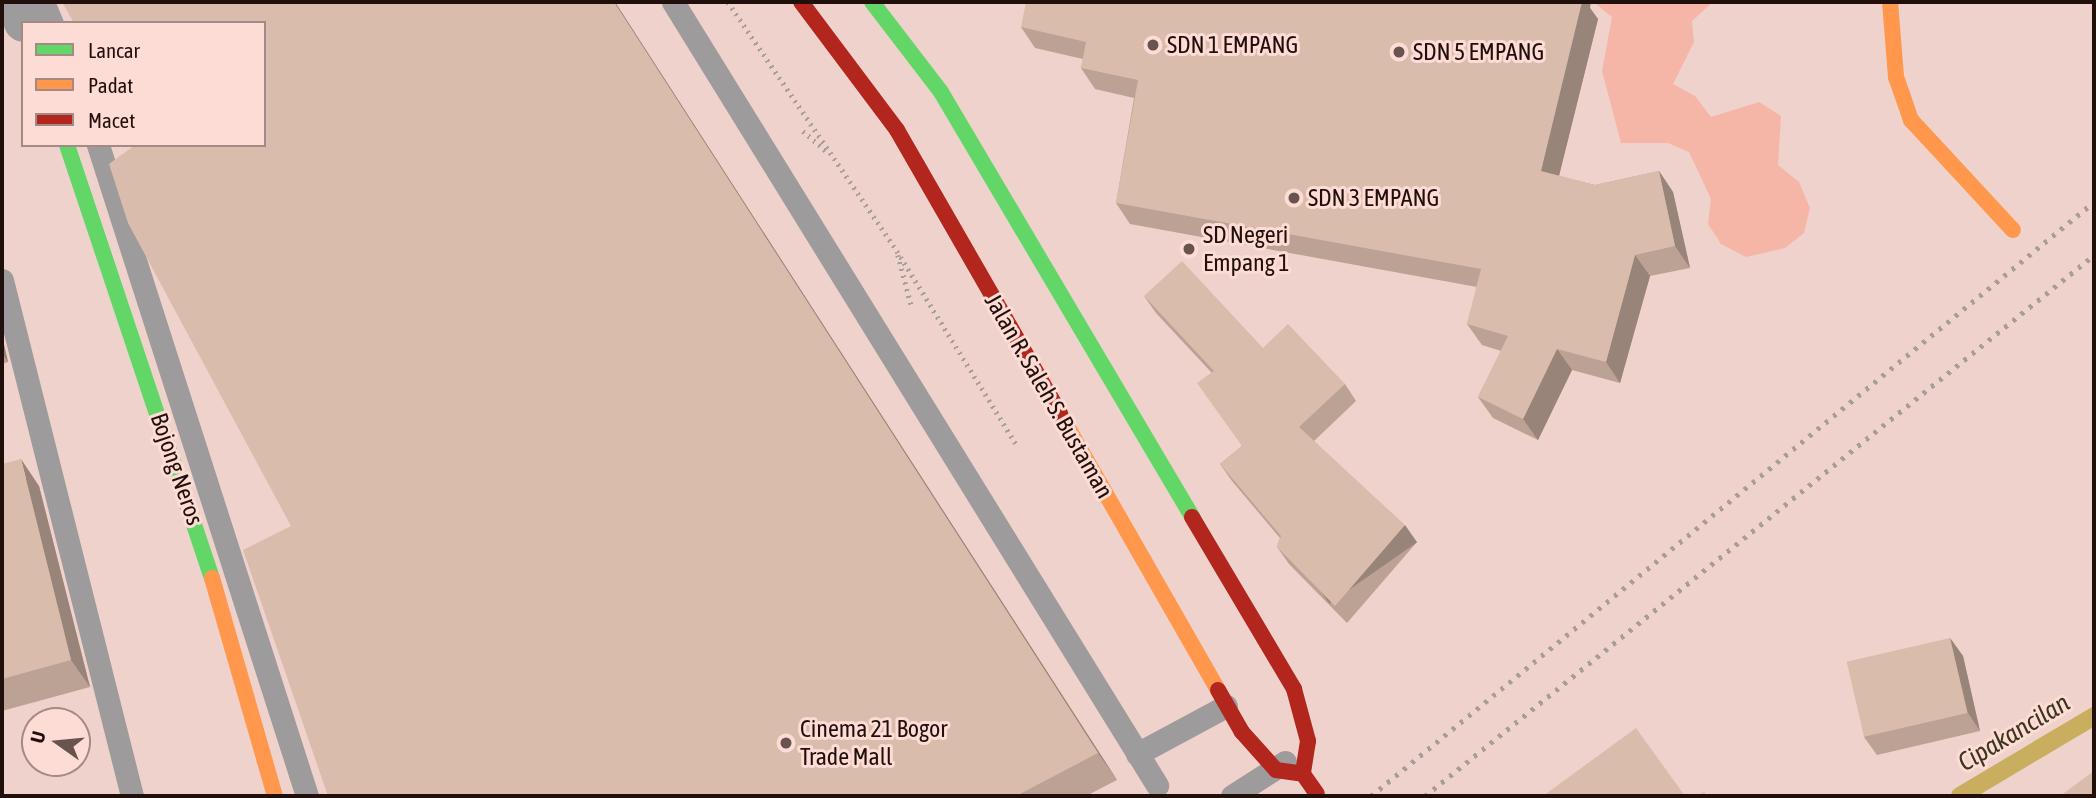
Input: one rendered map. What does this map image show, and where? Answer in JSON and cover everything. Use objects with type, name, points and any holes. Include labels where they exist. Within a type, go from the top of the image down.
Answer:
[{"type":"main road","name":"Jalan R. Saleh S. Bustaman","points":[[802,2],[897,130],[1226,706],[1276,770]]},
{"type":"main road","points":[[872,2],[941,92],[1280,665],[1308,741],[1303,775],[1318,796]]},
{"type":"main road","points":[[1890,2],[1896,77],[1911,120],[2013,230]]},
{"type":"main road","name":"Bojong Neros","points":[[68,147],[200,537],[275,796]]},
{"type":"main road","points":[[1276,770],[1303,775]]},
{"type":"street","points":[[15,2],[22,21]]},
{"type":"lane","points":[[43,2],[51,21]]},
{"type":"lane","points":[[673,2],[1157,785]]},
{"type":"lane","points":[[99,147],[307,796]]},
{"type":"lane","points":[[2,280],[132,796]]},
{"type":"lane","points":[[1137,754],[1226,706]]},
{"type":"lane","points":[[1232,796],[1276,770],[1308,741]]},
{"type":"path","points":[[727,2],[897,251],[1020,450]]},
{"type":"shaded area","points":[[1593,2],[1713,2],[1692,21],[1694,42],[1673,84],[1695,96],[1711,117],[1759,102],[1781,116],[1778,165],[1799,182],[1810,208],[1804,233],[1785,248],[1746,257],[1721,244],[1708,224],[1711,199],[1689,152],[1668,143],[1621,143],[1602,71],[1612,17]]},
{"type":"building","points":[[62,2],[614,2],[1098,753],[1016,796],[328,796],[243,550],[291,526],[128,223],[109,164],[132,147],[266,147],[266,21],[73,21]]},
{"type":"building","points":[[1026,2],[1582,2],[1541,171],[1595,185],[1659,171],[1675,246],[1635,255],[1606,362],[1557,349],[1523,419],[1478,397],[1508,336],[1467,324],[1481,269],[1116,203],[1138,80],[1081,68],[1086,42],[1021,27]]},
{"type":"building","points":[[1182,261],[1263,348],[1288,324],[1345,384],[1299,427],[1405,525],[1335,606],[1277,547],[1281,536],[1220,464],[1242,446],[1197,383],[1214,371],[1144,296]]},
{"type":"building","points":[[21,459],[71,660],[2,679],[2,464]]},
{"type":"building","points":[[1950,638],[1967,713],[1864,737],[1847,662]]},
{"type":"building","points":[[1636,728],[1685,796],[1543,796]]},
{"type":"building","points":[[2094,771],[2094,796],[2060,796]]},
{"type":"waterway","name":"Cipakancilan","points":[[1960,796],[2094,716]]},
{"type":"railway","points":[[1371,796],[2094,202]]},
{"type":"railway","points":[[1425,796],[2094,255]]},
{"type":"traffic: fast","points":[[872,2],[941,92],[1192,517]]},
{"type":"traffic: fast","points":[[68,147],[212,578]]},
{"type":"traffic: slow","points":[[1890,2],[1896,77],[1911,120],[2013,230]]},
{"type":"traffic: slow","points":[[1060,414],[1218,690]]},
{"type":"traffic: slow","points":[[212,578],[275,796]]},
{"type":"traffic: jam","points":[[801,2],[897,130],[1060,414]]},
{"type":"traffic: jam","points":[[1192,517],[1294,689],[1308,741],[1303,774],[1317,794]]},
{"type":"traffic: jam","points":[[1218,690],[1242,732],[1276,770],[1303,774]]},
{"type":"place","name":"SDN 1 EMPANG","points":[[1153,45]]},
{"type":"place","name":"SDN 5 EMPANG","points":[[1399,52]]},
{"type":"place","name":"SDN 3 EMPANG","points":[[1294,198]]},
{"type":"place","name":"SD Negeri Empang 1","points":[[1189,249]]},
{"type":"place","name":"Cinema 21 Bogor Trade Mall","points":[[786,743]]}]
